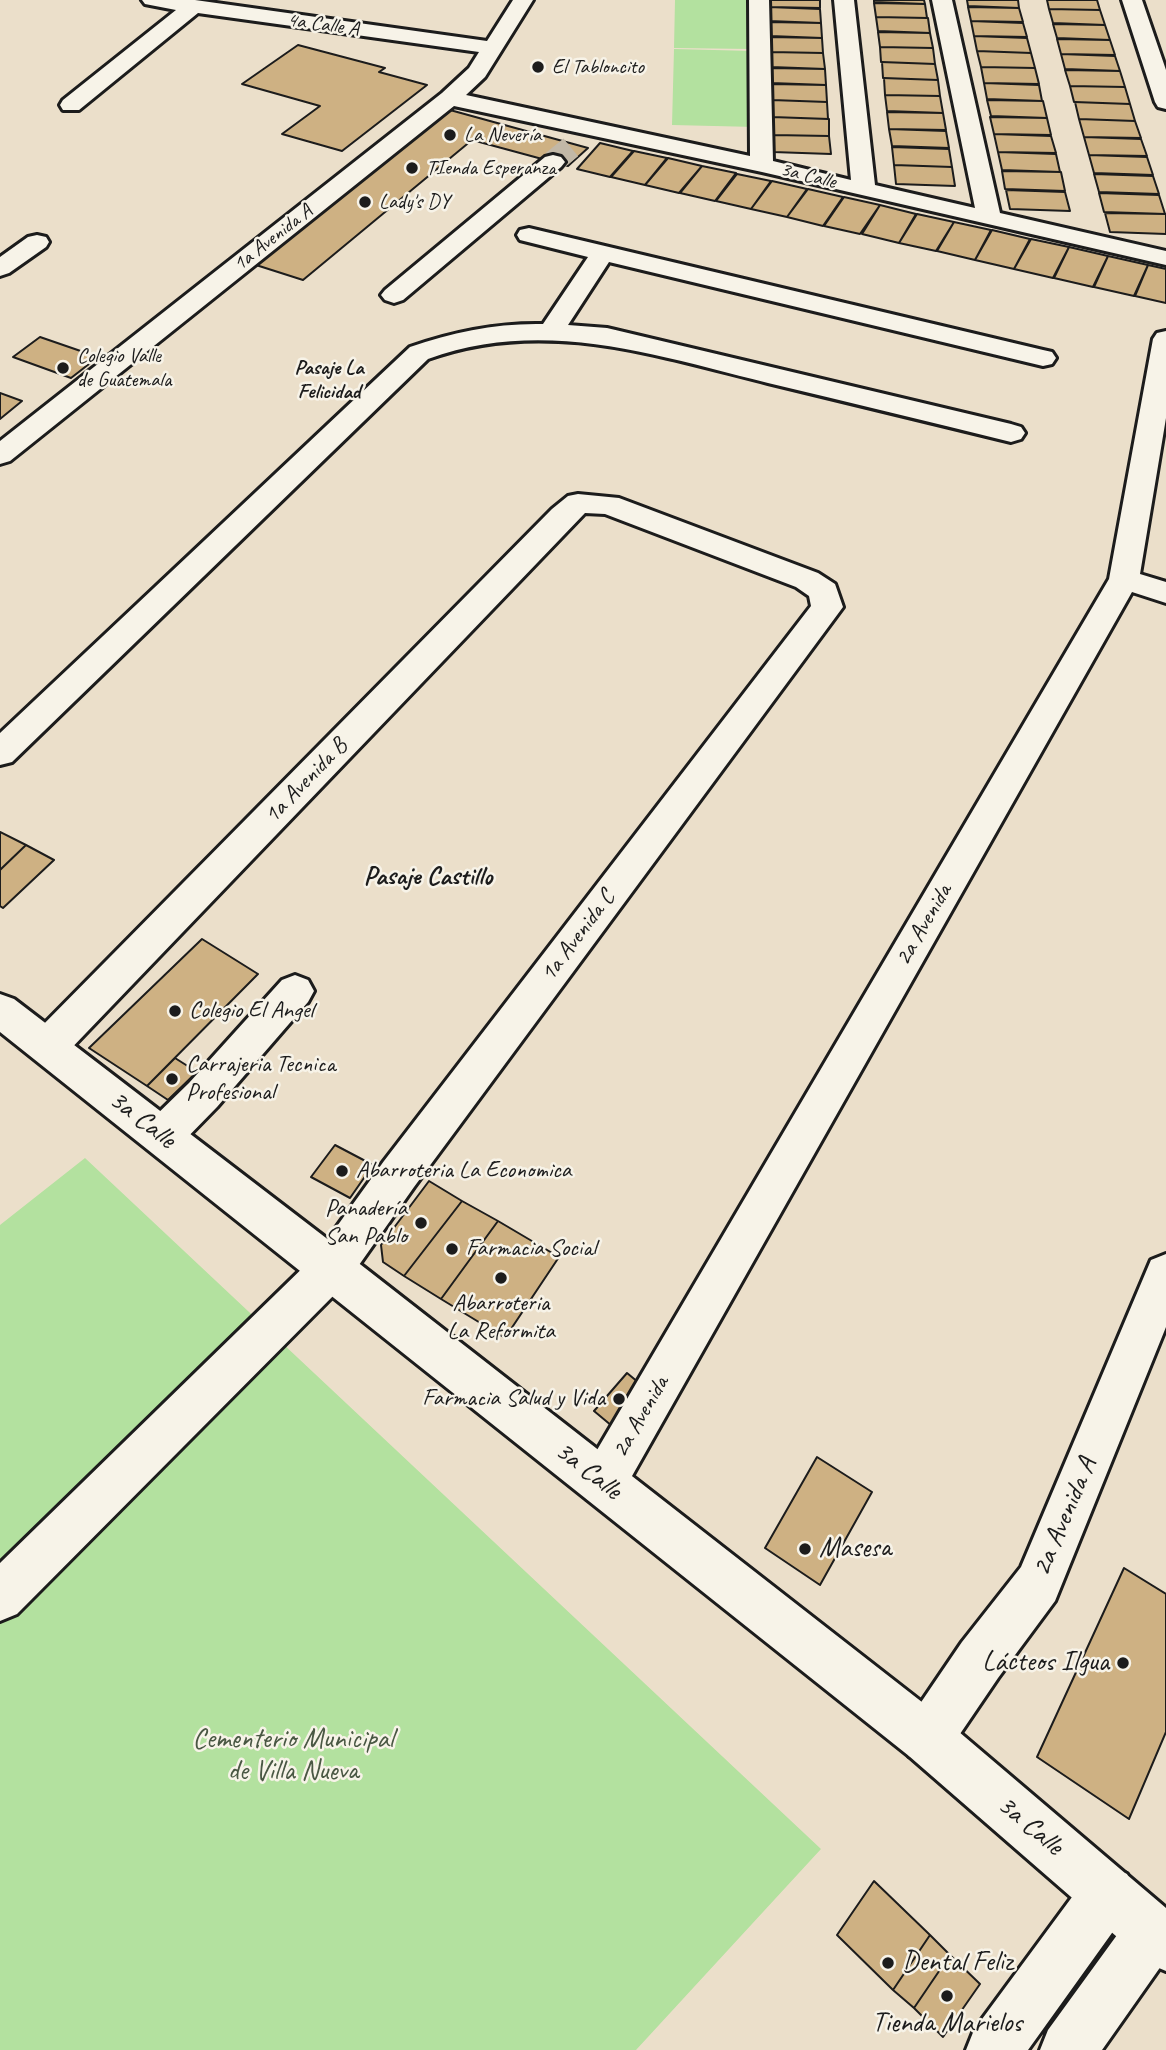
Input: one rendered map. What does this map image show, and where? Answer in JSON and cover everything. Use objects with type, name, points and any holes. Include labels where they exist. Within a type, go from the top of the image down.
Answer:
[{"type":"street","name":"4a Calle A","points":[[152,0],[494,48]]},
{"type":"street","name":"1a Avenida A","points":[[0,455],[450,98],[477,72],[523,0]]},
{"type":"street","points":[[759,0],[762,164]]},
{"type":"street","points":[[844,0],[864,190]]},
{"type":"street","points":[[942,0],[989,219]]},
{"type":"street","points":[[1132,0],[1166,102]]},
{"type":"street","points":[[71,105],[192,7]]},
{"type":"street","name":"3a Calle","points":[[450,98],[582,137],[762,164],[864,190],[1166,258]]},
{"type":"street","points":[[394,295],[553,162]]},
{"type":"street","points":[[529,235],[1043,358]]},
{"type":"street","points":[[0,268],[37,242]]},
{"type":"street","points":[[552,330],[602,254]]},
{"type":"street","points":[[0,753],[419,353],[452,339],[500,332],[552,330],[607,336],[1012,433]]},
{"type":"street","name":"2a Avenida","points":[[603,1483],[1124,579],[1166,339]]},
{"type":"street","name":"1a Avenida B","points":[[48,1046],[562,516],[578,503],[609,505],[807,580],[824,591],[827,607]]},
{"type":"street","points":[[1124,579],[1166,593]]},
{"type":"street","name":"1a Avenida C","points":[[0,1597],[332,1268],[399,1174],[827,607]]},
{"type":"street","points":[[162,1136],[202,1096],[295,991]]},
{"type":"street","name":"3a Calle","points":[[0,1010],[332,1268],[926,1738],[1159,1938]]},
{"type":"street","name":"2a Avenida A","points":[[926,1738],[979,1660],[1038,1584],[1166,1274]]},
{"type":"street","points":[[994,2050],[1108,1893]]},
{"type":"street","points":[[1068,2050],[1159,1938]]},
{"type":"green space","points":[[675,0],[751,0],[752,49],[674,48]]},
{"type":"green space","points":[[674,49],[753,51],[756,127],[672,125]]},
{"type":"green space","name":"Cementerio Municipal de Villa Nueva","points":[[85,1158],[821,1849],[636,2050],[0,2050],[0,1225]]},
{"type":"building","points":[[769,0],[820,0],[820,8],[769,7]]},
{"type":"building","points":[[924,0],[925,4],[874,2]]},
{"type":"building","points":[[967,0],[1018,0],[1019,8],[968,6]]},
{"type":"building","points":[[1047,0],[1097,0],[1100,10],[1049,9]]},
{"type":"building","points":[[874,3],[925,4],[927,18],[876,17]]},
{"type":"building","points":[[769,7],[820,9],[821,23],[769,21]]},
{"type":"building","points":[[968,7],[1019,8],[1023,22],[971,21]]},
{"type":"building","points":[[1049,9],[1100,10],[1105,25],[1053,23]]},
{"type":"building","points":[[876,17],[928,18],[930,33],[878,31]]},
{"type":"building","points":[[971,21],[1023,23],[1027,37],[974,36]]},
{"type":"building","points":[[769,22],[821,23],[822,38],[770,36]]},
{"type":"building","points":[[1053,24],[1105,25],[1110,40],[1057,38]]},
{"type":"building","points":[[878,32],[930,33],[933,48],[880,47]]},
{"type":"building","points":[[974,36],[1027,38],[1031,53],[977,51]]},
{"type":"building","points":[[770,37],[822,38],[823,53],[770,52]]},
{"type":"building","points":[[1057,39],[1110,40],[1115,55],[1061,54]]},
{"type":"building","points":[[298,45],[385,68],[379,72],[427,85],[342,151],[282,134],[320,106],[242,84]]},
{"type":"building","points":[[880,47],[933,48],[935,64],[881,62]]},
{"type":"building","points":[[977,51],[1031,53],[1035,68],[981,67]]},
{"type":"building","points":[[770,52],[823,53],[825,69],[771,67]]},
{"type":"building","points":[[1061,54],[1115,56],[1120,71],[1065,69]]},
{"type":"building","points":[[882,62],[935,64],[938,80],[883,78]]},
{"type":"building","points":[[981,67],[1035,68],[1039,84],[984,83]]},
{"type":"building","points":[[771,68],[825,69],[826,85],[771,83]]},
{"type":"building","points":[[1065,70],[1120,71],[1125,87],[1070,86]]},
{"type":"building","points":[[884,78],[938,80],[940,96],[885,95]]},
{"type":"building","points":[[984,83],[1039,85],[1042,101],[987,99]]},
{"type":"building","points":[[771,84],[826,85],[827,102],[772,100]]},
{"type":"building","points":[[1070,86],[1125,87],[1130,104],[1074,102]]},
{"type":"building","points":[[885,95],[940,96],[943,113],[887,111]]},
{"type":"building","points":[[772,100],[827,102],[828,119],[772,117]]},
{"type":"building","points":[[987,100],[1043,101],[1047,118],[991,116]]},
{"type":"building","points":[[1075,102],[1130,104],[1135,121],[1079,119]]},
{"type":"building","points":[[450,110],[588,148],[568,166],[472,140],[303,280],[256,265]]},
{"type":"building","points":[[887,112],[943,113],[946,130],[889,129]]},
{"type":"building","points":[[772,117],[829,119],[829,136],[773,135]]},
{"type":"building","points":[[990,117],[1047,118],[1051,135],[994,134]]},
{"type":"building","points":[[1079,119],[1135,121],[1141,138],[1084,137]]},
{"type":"building","points":[[889,129],[946,131],[949,148],[892,146]]},
{"type":"building","points":[[994,134],[1051,136],[1056,153],[998,152]]},
{"type":"building","points":[[773,135],[829,136],[831,154],[773,152]]},
{"type":"building","points":[[1084,137],[1141,139],[1147,156],[1089,155]]},
{"type":"building","points":[[600,143],[633,151],[610,177],[577,169]]},
{"type":"building","points":[[892,147],[949,149],[952,167],[894,165]]},
{"type":"building","points":[[634,151],[667,158],[645,185],[611,177]]},
{"type":"building","points":[[998,152],[1056,154],[1060,172],[1002,170]]},
{"type":"building","points":[[1089,155],[1147,157],[1153,175],[1094,173]]},
{"type":"building","points":[[668,158],[702,166],[679,193],[645,185]]},
{"type":"building","points":[[894,165],[952,167],[955,186],[896,184]]},
{"type":"building","points":[[702,166],[736,173],[715,201],[680,193]]},
{"type":"building","points":[[1002,171],[1061,172],[1065,191],[1005,189]]},
{"type":"building","points":[[737,174],[771,181],[751,209],[716,201]]},
{"type":"building","points":[[1094,174],[1153,176],[1159,194],[1099,192]]},
{"type":"building","points":[[772,181],[807,189],[787,217],[751,209]]},
{"type":"building","points":[[808,189],[843,197],[823,226],[787,217]]},
{"type":"building","points":[[1006,190],[1065,192],[1070,211],[1010,209]]},
{"type":"building","points":[[1099,193],[1159,195],[1165,214],[1104,212]]},
{"type":"building","points":[[844,197],[880,205],[860,234],[824,226]]},
{"type":"building","points":[[880,205],[916,214],[899,243],[862,234]]},
{"type":"building","points":[[1105,213],[1166,214],[1166,234],[1110,232]]},
{"type":"building","points":[[917,214],[954,222],[936,251],[899,243]]},
{"type":"building","points":[[954,222],[991,230],[975,260],[937,251]]},
{"type":"building","points":[[992,230],[1030,239],[1014,269],[975,260]]},
{"type":"building","points":[[1031,239],[1069,247],[1053,278],[1014,269]]},
{"type":"building","points":[[1069,247],[1108,256],[1093,287],[1054,278]]},
{"type":"building","points":[[1108,256],[1148,265],[1134,296],[1094,287]]},
{"type":"building","points":[[1148,265],[1166,269],[1166,303],[1135,296]]},
{"type":"building","name":"Colegio Valle de Guatemala","points":[[40,337],[98,357],[71,378],[13,357]]},
{"type":"building","points":[[0,393],[22,401],[0,419]]},
{"type":"building","points":[[0,832],[26,845],[0,870]]},
{"type":"building","points":[[26,845],[54,860],[3,908],[0,906],[0,870]]},
{"type":"building","name":"Colegio El Angel","points":[[202,939],[258,974],[147,1086],[89,1048]]},
{"type":"building","name":"Carrajeria Tecnica Profesional","points":[[175,1058],[197,1072],[168,1100],[147,1086]]},
{"type":"building","name":"Abarroteria La Economica","points":[[335,1145],[373,1165],[350,1198],[311,1177]]},
{"type":"building","name":"Panadería San Pablo","points":[[429,1181],[462,1201],[404,1276],[383,1262],[381,1245]]},
{"type":"building","name":"Farmacia Social","points":[[462,1201],[498,1221],[441,1299],[404,1276]]},
{"type":"building","name":"Abarroteria La Reformita","points":[[498,1221],[559,1257],[505,1338],[441,1299]]},
{"type":"building","name":"Farmacia Salud y Vida","points":[[627,1373],[644,1387],[612,1426],[594,1411]]},
{"type":"building","points":[[817,1457],[872,1492],[820,1585],[765,1548]]},
{"type":"building","name":"Lácteos Ilgua","points":[[1124,1568],[1166,1594],[1166,1732],[1129,1819],[1037,1757]]},
{"type":"building","name":"Dental Feliz","points":[[874,1881],[930,1935],[893,1990],[837,1935]]},
{"type":"building","points":[[930,1935],[950,1955],[914,2008],[893,1990]]},
{"type":"building","name":"Tienda Marielos","points":[[950,1955],[980,1984],[943,2037],[914,2008]]},
{"type":"tunnel","points":[[553,162],[575,144]]},
{"type":"place","name":"El Tabloncito","points":[[538,67]]},
{"type":"place","name":"La Nevería","points":[[450,135]]},
{"type":"place","name":"TIenda Esperanza","points":[[412,168]]},
{"type":"place","name":"Lady's DY","points":[[365,202]]},
{"type":"place","name":"Colegio Valle de Guatemala","points":[[63,368]]},
{"type":"place","name":"Colegio El Angel","points":[[175,1011]]},
{"type":"place","name":"Carrajeria Tecnica Profesional","points":[[172,1079]]},
{"type":"place","name":"Abarroteria La Economica","points":[[342,1171]]},
{"type":"place","name":"Panadería San Pablo","points":[[421,1223]]},
{"type":"place","name":"Farmacia Social","points":[[452,1249]]},
{"type":"place","name":"Abarroteria La Reformita","points":[[501,1278]]},
{"type":"place","name":"Farmacia Salud y Vida","points":[[619,1399]]},
{"type":"place","name":"Masesa","points":[[805,1549]]},
{"type":"place","name":"Lácteos Ilgua","points":[[1123,1663]]},
{"type":"place","name":"Dental Feliz","points":[[888,1963]]},
{"type":"place","name":"Tienda Marielos","points":[[947,1996]]},
{"type":"district","name":"Pasaje La Felicidad","points":[[329,380]]},
{"type":"district","name":"Pasaje Castillo","points":[[428,877]]}]
